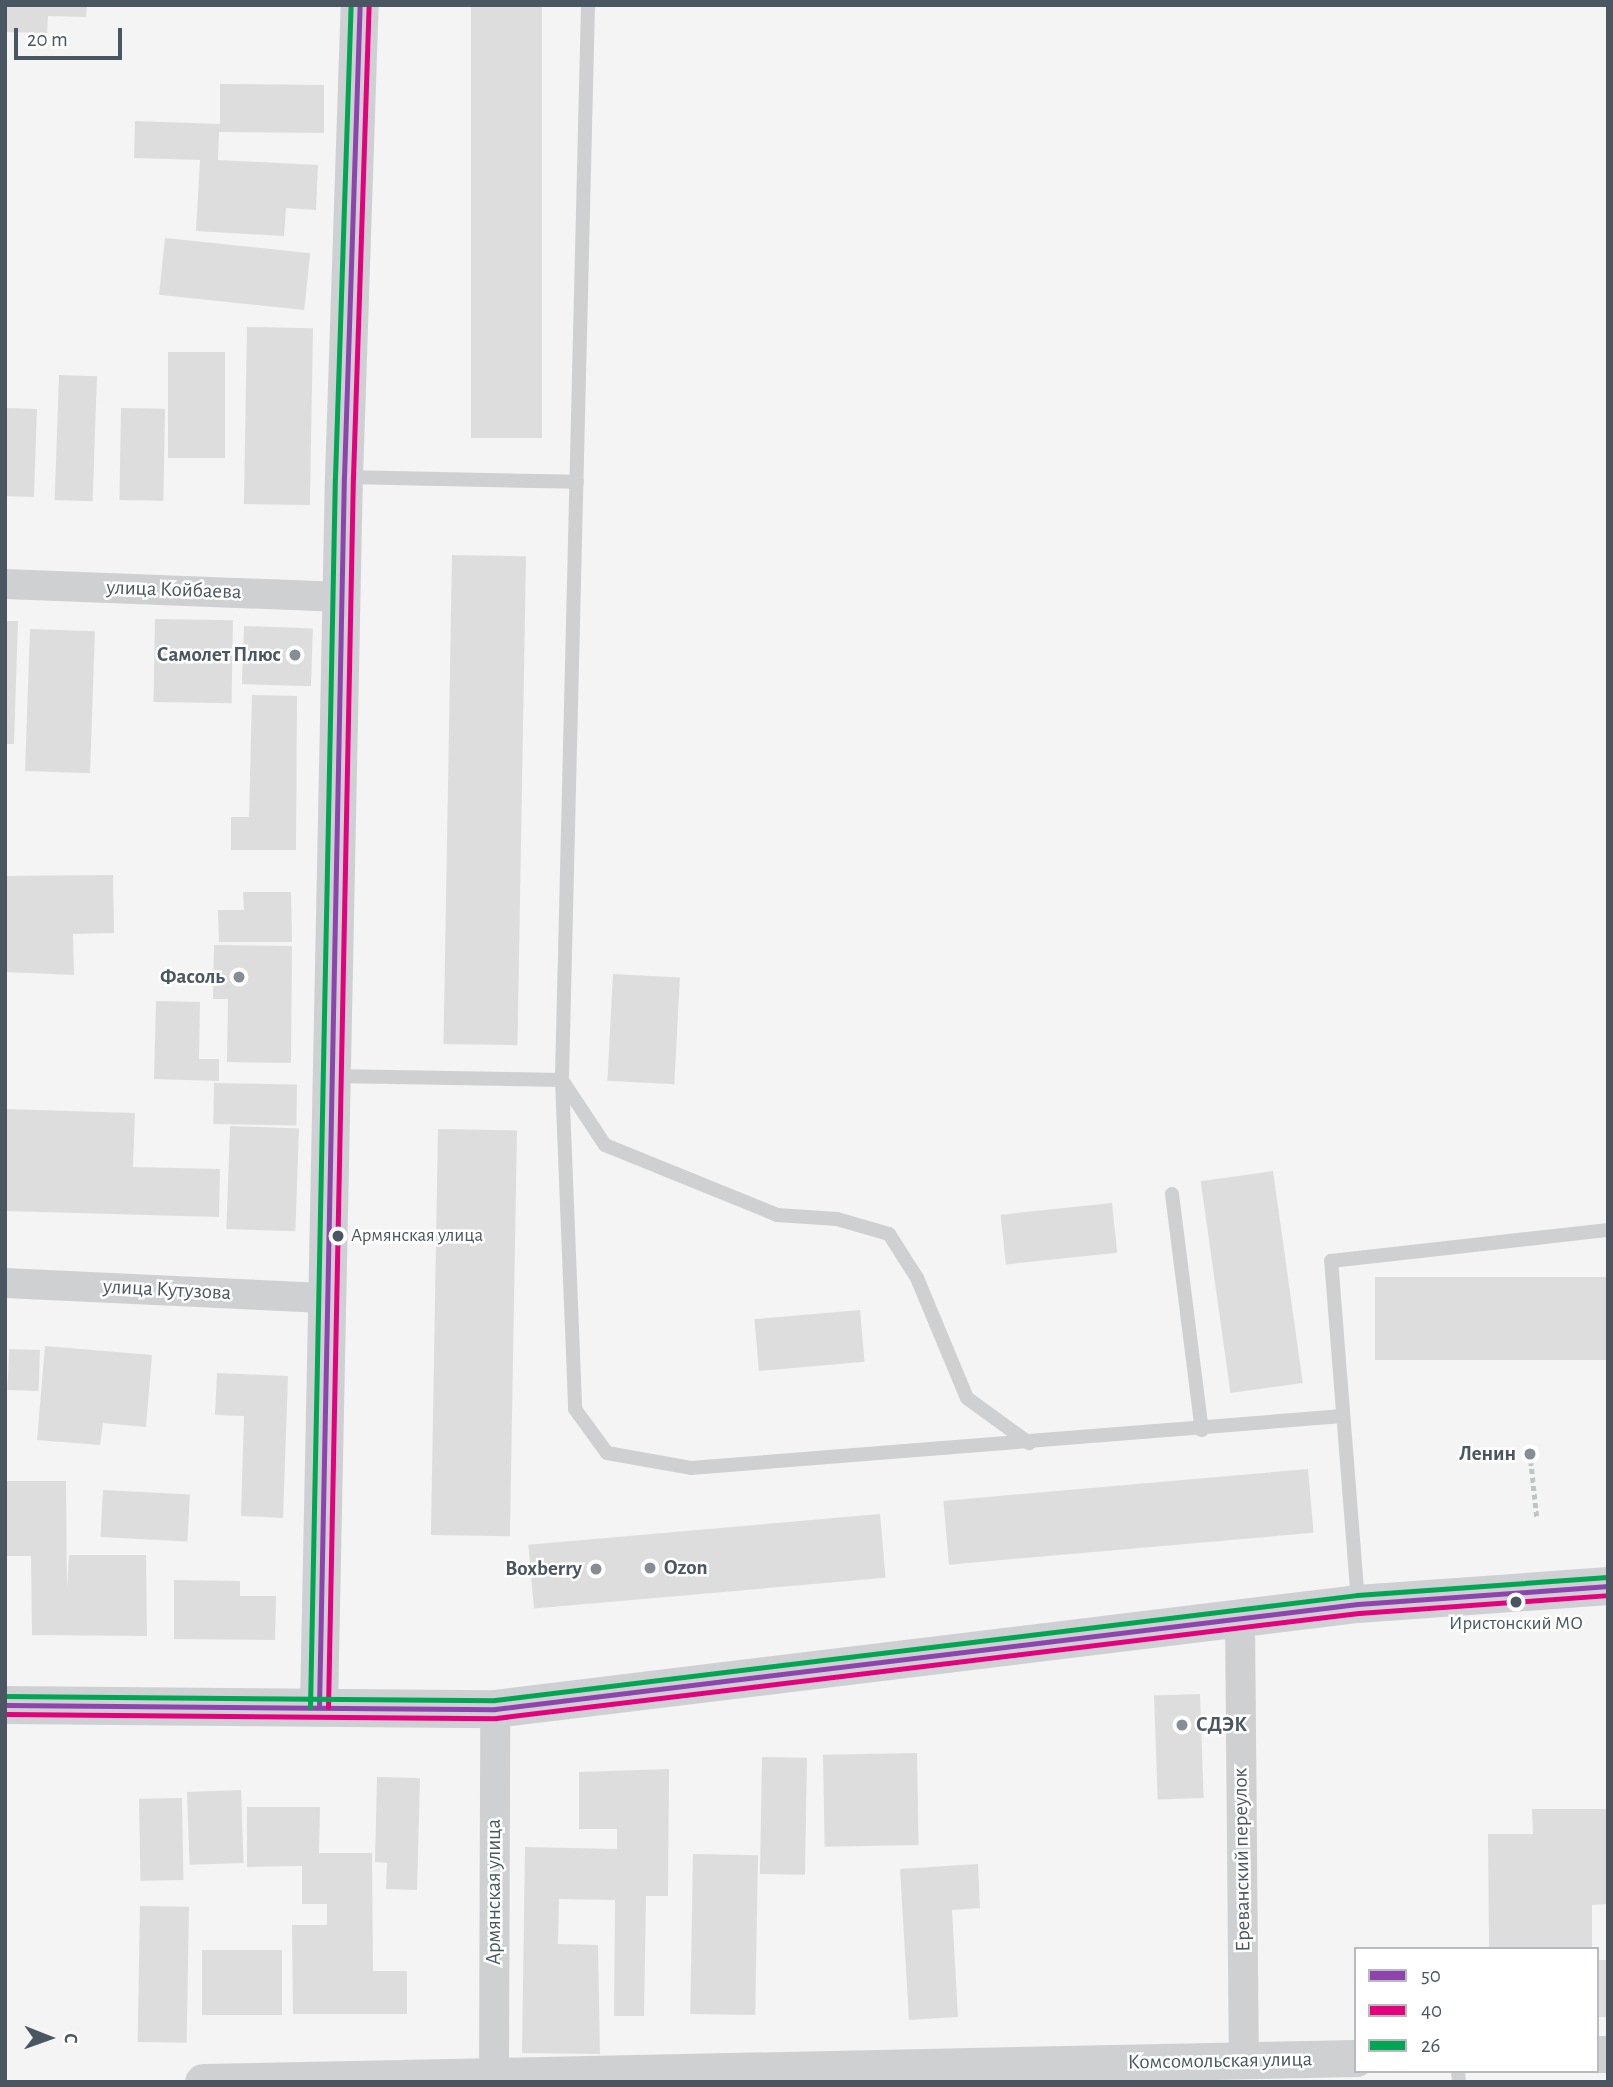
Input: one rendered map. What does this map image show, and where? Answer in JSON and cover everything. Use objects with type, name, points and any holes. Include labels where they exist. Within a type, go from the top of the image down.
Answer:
[{"type":"main road","points":[[319,1707],[344,477],[360,5]]},
{"type":"main road","points":[[5,1705],[495,1709],[1358,1604],[1608,1586]]},
{"type":"street","name":"улица Койбаева","points":[[5,584],[342,597]]},
{"type":"street","name":"улица Кутузова","points":[[5,1283],[329,1298]]},
{"type":"street","name":"Ереванский переулок","points":[[1240,1618],[1244,2060]]},
{"type":"street","name":"Армянская улица","points":[[494,2076],[495,1709]]},
{"type":"street","name":"Комсомольская улица","points":[[203,2082],[1354,2058]]},
{"type":"lane","points":[[589,5],[562,1080],[575,1409],[607,1453],[691,1468],[1202,1430],[1343,1416]]},
{"type":"lane","points":[[344,477],[577,482]]},
{"type":"lane","points":[[332,1076],[562,1080]]},
{"type":"lane","points":[[562,1080],[605,1145],[777,1215],[837,1219],[889,1234],[917,1278],[967,1398],[1029,1443]]},
{"type":"lane","points":[[1172,1194],[1202,1430]]},
{"type":"lane","points":[[1358,1604],[1331,1261],[1608,1230]]},
{"type":"path","points":[[1530,1451],[1537,1517]]},
{"type":"building","points":[[5,5],[87,5],[86,17],[48,16],[47,33],[5,32]]},
{"type":"building","points":[[471,5],[542,5],[542,438],[471,438]]},
{"type":"building","points":[[220,84],[324,85],[324,133],[219,132],[218,160],[318,165],[316,210],[286,208],[284,236],[196,231],[200,160],[134,158],[135,121],[220,124]]},
{"type":"building","points":[[165,238],[310,253],[304,310],[159,295]]},
{"type":"building","points":[[247,327],[313,328],[310,505],[244,504]]},
{"type":"building","points":[[168,352],[225,352],[225,458],[168,458]]},
{"type":"building","points":[[59,375],[97,376],[93,501],[55,500]]},
{"type":"building","points":[[5,408],[37,409],[34,497],[5,496]]},
{"type":"building","points":[[121,408],[165,409],[163,501],[119,500]]},
{"type":"building","points":[[452,555],[526,556],[517,1045],[443,1044]]},
{"type":"building","points":[[155,619],[233,620],[232,703],[154,702]]},
{"type":"building","points":[[5,621],[18,621],[14,744],[5,744]]},
{"type":"building","points":[[244,626],[313,628],[311,686],[242,684]]},
{"type":"building","points":[[30,629],[95,631],[90,773],[25,771]]},
{"type":"building","points":[[252,695],[297,696],[296,850],[231,850],[231,817],[249,817]]},
{"type":"building","points":[[113,875],[114,933],[73,934],[74,975],[5,972],[5,876]]},
{"type":"building","points":[[243,892],[291,892],[292,942],[219,942],[218,910],[244,910]]},
{"type":"building","points":[[214,945],[292,946],[291,1063],[227,1062],[228,999],[213,999]]},
{"type":"building","points":[[613,974],[680,978],[674,1084],[607,1081]]},
{"type":"building","points":[[156,1001],[200,1002],[199,1059],[219,1059],[219,1081],[154,1079]]},
{"type":"building","points":[[214,1083],[297,1084],[296,1125],[213,1124]]},
{"type":"building","points":[[5,1109],[135,1113],[133,1167],[220,1169],[219,1217],[5,1211]]},
{"type":"building","points":[[230,1126],[299,1128],[295,1231],[226,1229]]},
{"type":"building","points":[[438,1129],[517,1130],[510,1536],[431,1535]]},
{"type":"building","points":[[1273,1171],[1303,1383],[1230,1393],[1201,1181]]},
{"type":"building","points":[[1112,1203],[1117,1253],[1006,1264],[1001,1215]]},
{"type":"building","points":[[1375,1277],[1608,1277],[1608,1360],[1375,1360]]},
{"type":"building","points":[[860,1310],[865,1362],[759,1371],[754,1319]]},
{"type":"building","points":[[45,1346],[152,1355],[146,1427],[103,1423],[100,1445],[37,1440]]},
{"type":"building","points":[[9,1349],[40,1350],[39,1391],[8,1390]]},
{"type":"building","points":[[217,1373],[288,1376],[283,1518],[241,1516],[244,1416],[215,1415]]},
{"type":"building","points":[[1308,1469],[1314,1533],[949,1565],[943,1501]]},
{"type":"building","points":[[5,1481],[66,1481],[67,1589],[69,1555],[146,1555],[147,1636],[32,1635],[31,1556],[5,1556]]},
{"type":"building","points":[[103,1490],[190,1495],[187,1541],[101,1537]]},
{"type":"building","points":[[880,1514],[886,1578],[534,1609],[528,1545]]},
{"type":"building","points":[[174,1580],[240,1581],[240,1596],[276,1596],[275,1640],[174,1639]]},
{"type":"building","points":[[1200,1694],[1204,1798],[1158,1800],[1154,1696]]},
{"type":"building","points":[[917,1753],[919,1845],[825,1847],[823,1755]]},
{"type":"building","points":[[762,1757],[807,1758],[805,1875],[760,1874]]},
{"type":"building","points":[[669,1769],[668,1896],[646,1896],[644,2016],[614,2016],[615,1900],[559,1899],[558,1944],[598,1945],[600,2054],[522,2053],[525,1847],[617,1849],[617,1829],[579,1829],[579,1772]]},
{"type":"building","points":[[377,1777],[420,1778],[417,1890],[386,1889],[387,1863],[375,1862]]},
{"type":"building","points":[[241,1790],[244,1863],[190,1865],[187,1792]]},
{"type":"building","points":[[182,1798],[183,1880],[140,1881],[139,1799]]},
{"type":"building","points":[[247,1807],[320,1807],[319,1853],[372,1853],[373,1971],[407,1971],[407,2014],[293,2014],[292,1925],[327,1925],[327,1904],[302,1904],[302,1866],[247,1867]]},
{"type":"building","points":[[1532,1809],[1608,1809],[1608,1904],[1592,1905],[1592,1947],[1489,1947],[1488,1834],[1533,1834]]},
{"type":"building","points":[[693,1854],[758,1855],[755,2015],[690,2014]]},
{"type":"building","points":[[978,1864],[980,1908],[952,1910],[958,2017],[909,2020],[900,1869]]},
{"type":"building","points":[[140,1906],[189,1907],[187,2043],[138,2042]]},
{"type":"building","points":[[202,1950],[282,1950],[282,2015],[202,2015]]},
{"type":"building","points":[[1599,1960],[1608,1960],[1608,2017],[1599,2017]]},
{"type":"transit line","name":"26","points":[[310,1707],[335,477],[351,5]]},
{"type":"transit line","name":"50","points":[[319,1707],[344,477],[360,5]]},
{"type":"transit line","name":"40","points":[[328,1707],[353,477],[369,5]]},
{"type":"transit line","name":"26","points":[[5,1696],[495,1700],[1357,1595],[1607,1577]]},
{"type":"transit line","name":"50","points":[[5,1705],[495,1709],[1358,1604],[1608,1586]]},
{"type":"transit line","name":"40","points":[[5,1714],[496,1718],[1359,1613],[1608,1595]]},
{"type":"place","name":"Самолет Плюс","points":[[295,655]]},
{"type":"place","name":"Фасоль","points":[[239,977]]},
{"type":"place","name":"Армянская улица","points":[[338,1236]]},
{"type":"place","name":"Ленин","points":[[1530,1454]]},
{"type":"place","name":"Ozon","points":[[650,1568]]},
{"type":"place","name":"Boxberry","points":[[596,1569]]},
{"type":"place","name":"Иристонский МО","points":[[1516,1602]]},
{"type":"place","name":"СДЭК","points":[[1182,1725]]}]
